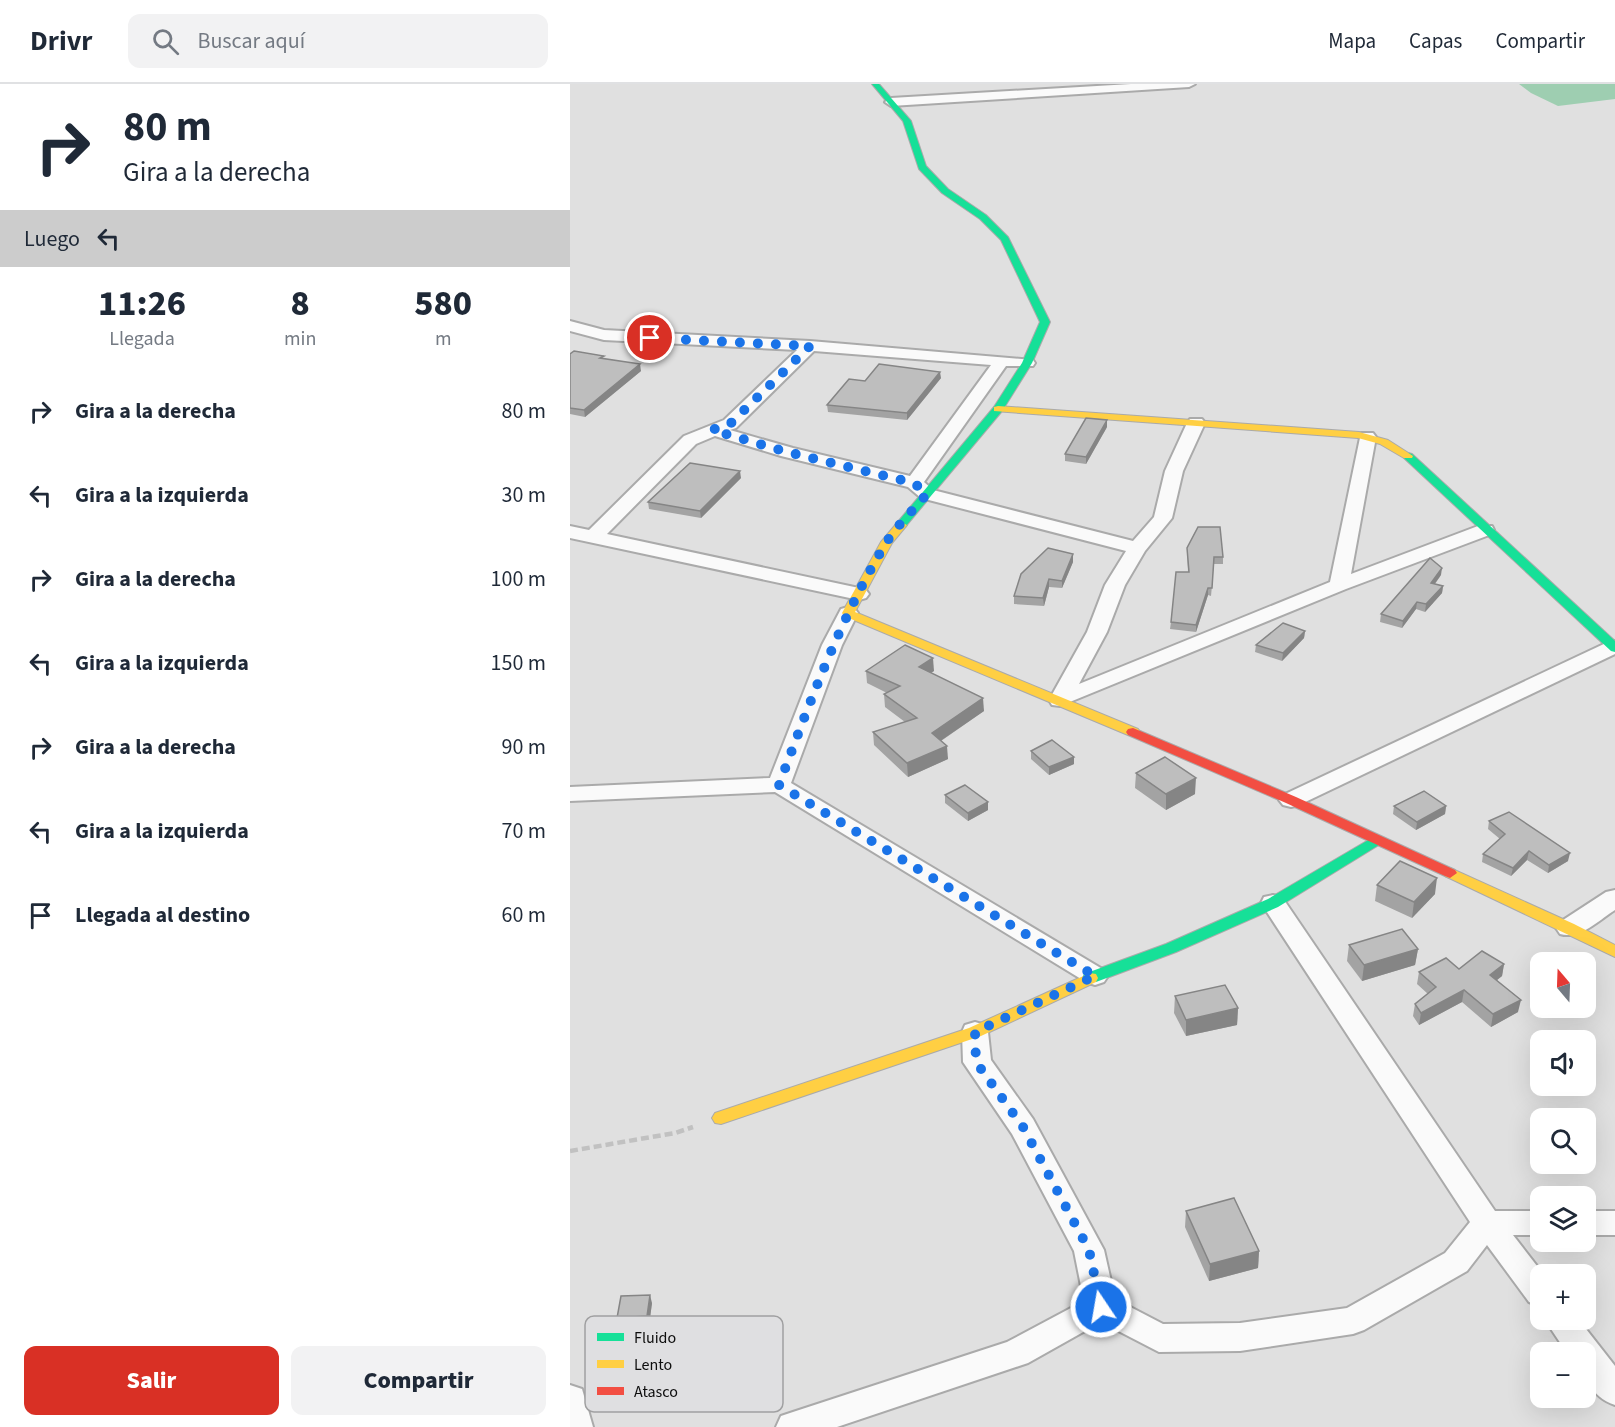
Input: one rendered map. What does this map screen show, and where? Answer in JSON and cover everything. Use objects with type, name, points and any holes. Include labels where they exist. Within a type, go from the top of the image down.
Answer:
[{"type":"street","points":[[875,84],[907,121],[922,167],[945,191],[983,217],[1005,239],[1045,322],[1028,363],[998,409],[920,488]]},
{"type":"street","points":[[891,102],[1081,87],[1189,84]]},
{"type":"street","points":[[570,326],[604,335],[810,346],[1028,363]]},
{"type":"street","points":[[593,537],[690,440],[730,424],[810,346]]},
{"type":"street","points":[[779,785],[832,645],[848,613],[920,488],[1002,361]]},
{"type":"street","points":[[998,409],[1367,437],[1384,442],[1407,455],[1485,530],[1614,647],[1291,800]]},
{"type":"street","points":[[1060,700],[1097,632],[1115,585],[1137,548],[1163,518],[1174,471],[1196,423]]},
{"type":"street","points":[[712,430],[1137,548]]},
{"type":"street","points":[[1339,585],[1367,437]]},
{"type":"street","points":[[1060,700],[1339,585],[1485,530]]},
{"type":"street","points":[[570,532],[859,594]]},
{"type":"street","points":[[848,613],[952,658],[1060,700],[1291,800],[1569,928],[1615,952]]},
{"type":"street","points":[[570,794],[779,785],[1095,976]]},
{"type":"street","points":[[721,1118],[975,1032],[1095,976],[1171,948],[1273,903],[1377,840]]},
{"type":"street","points":[[1569,928],[1615,898]]},
{"type":"street","points":[[1273,903],[1487,1223],[1530,1280]]},
{"type":"street","points":[[975,1032],[976,1062],[1023,1127],[1089,1250],[1101,1307],[1159,1338],[1240,1337],[1353,1321],[1456,1262],[1487,1223]]},
{"type":"street","points":[[1487,1223],[1530,1223]]},
{"type":"street","points":[[1596,1223],[1615,1223]]},
{"type":"street","points":[[793,1427],[1017,1353],[1101,1307]]},
{"type":"street","points":[[1569,1330],[1615,1390]]},
{"type":"street","points":[[570,1399],[576,1427]]},
{"type":"path","points":[[570,1151],[675,1133],[721,1118]]},
{"type":"green space","points":[[1519,84],[1615,84],[1615,99],[1558,106],[1531,93]]},
{"type":"building","points":[[574,351],[604,356],[600,358],[640,364],[584,410],[570,408],[570,354]]},
{"type":"building","points":[[879,364],[940,372],[907,413],[827,405],[849,379],[865,381]]},
{"type":"building","points":[[1086,418],[1107,420],[1086,457],[1065,454]]},
{"type":"building","points":[[690,463],[740,471],[700,511],[648,502]]},
{"type":"building","points":[[1198,527],[1220,527],[1223,557],[1214,557],[1212,588],[1208,588],[1196,625],[1171,622],[1176,572],[1189,572],[1187,548]]},
{"type":"building","points":[[1048,548],[1073,554],[1062,581],[1049,579],[1043,598],[1014,596],[1021,574]]},
{"type":"building","points":[[1430,558],[1442,568],[1431,583],[1443,586],[1426,604],[1417,602],[1403,621],[1381,614]]},
{"type":"building","points":[[1283,623],[1305,631],[1283,653],[1256,645]]},
{"type":"building","points":[[905,645],[933,658],[919,667],[983,698],[932,733],[947,746],[907,763],[873,732],[917,718],[884,694],[900,686],[866,671]]},
{"type":"building","points":[[1052,740],[1074,757],[1049,767],[1031,751]]},
{"type":"building","points":[[1165,757],[1196,778],[1166,794],[1136,773]]},
{"type":"building","points":[[965,785],[988,802],[968,813],[945,795]]},
{"type":"building","points":[[1424,791],[1446,806],[1417,822],[1394,806]]},
{"type":"building","points":[[1509,812],[1570,853],[1549,865],[1529,851],[1513,868],[1483,854],[1505,834],[1489,821]]},
{"type":"building","points":[[1400,861],[1437,878],[1414,902],[1377,885]]},
{"type":"building","points":[[1402,929],[1418,949],[1364,965],[1349,945]]},
{"type":"building","points":[[1482,951],[1504,964],[1490,975],[1521,1000],[1493,1014],[1464,990],[1421,1013],[1415,1004],[1436,987],[1419,972],[1446,958],[1459,969]]},
{"type":"building","points":[[1225,985],[1238,1008],[1186,1020],[1175,996]]},
{"type":"building","points":[[1234,1198],[1259,1251],[1210,1264],[1186,1211]]},
{"type":"building","points":[[650,1295],[647,1316],[617,1316],[621,1296]]},
{"type":"traffic: fast","points":[[875,84],[907,121],[922,167],[945,191],[983,217],[1005,239],[1045,322],[1027,363],[998,409],[901,525]]},
{"type":"traffic: fast","points":[[1408,456],[1615,648]]},
{"type":"traffic: fast","points":[[1090,978],[1171,948],[1273,903],[1377,840]]},
{"type":"traffic: slow","points":[[998,409],[1359,435],[1384,442],[1408,456]]},
{"type":"traffic: slow","points":[[901,525],[887,542],[848,613],[1133,732]]},
{"type":"traffic: slow","points":[[1450,873],[1615,952]]},
{"type":"traffic: slow","points":[[721,1118],[975,1032],[1090,978]]},
{"type":"traffic: jam","points":[[1133,732],[1291,800],[1450,873]]},
{"type":"route","points":[[650,338],[810,346],[730,424],[712,430],[787,452],[914,483],[927,494],[887,542],[848,613],[832,645],[779,785],[1095,976],[975,1032],[976,1062],[1023,1127],[1089,1250],[1101,1307]]}]
